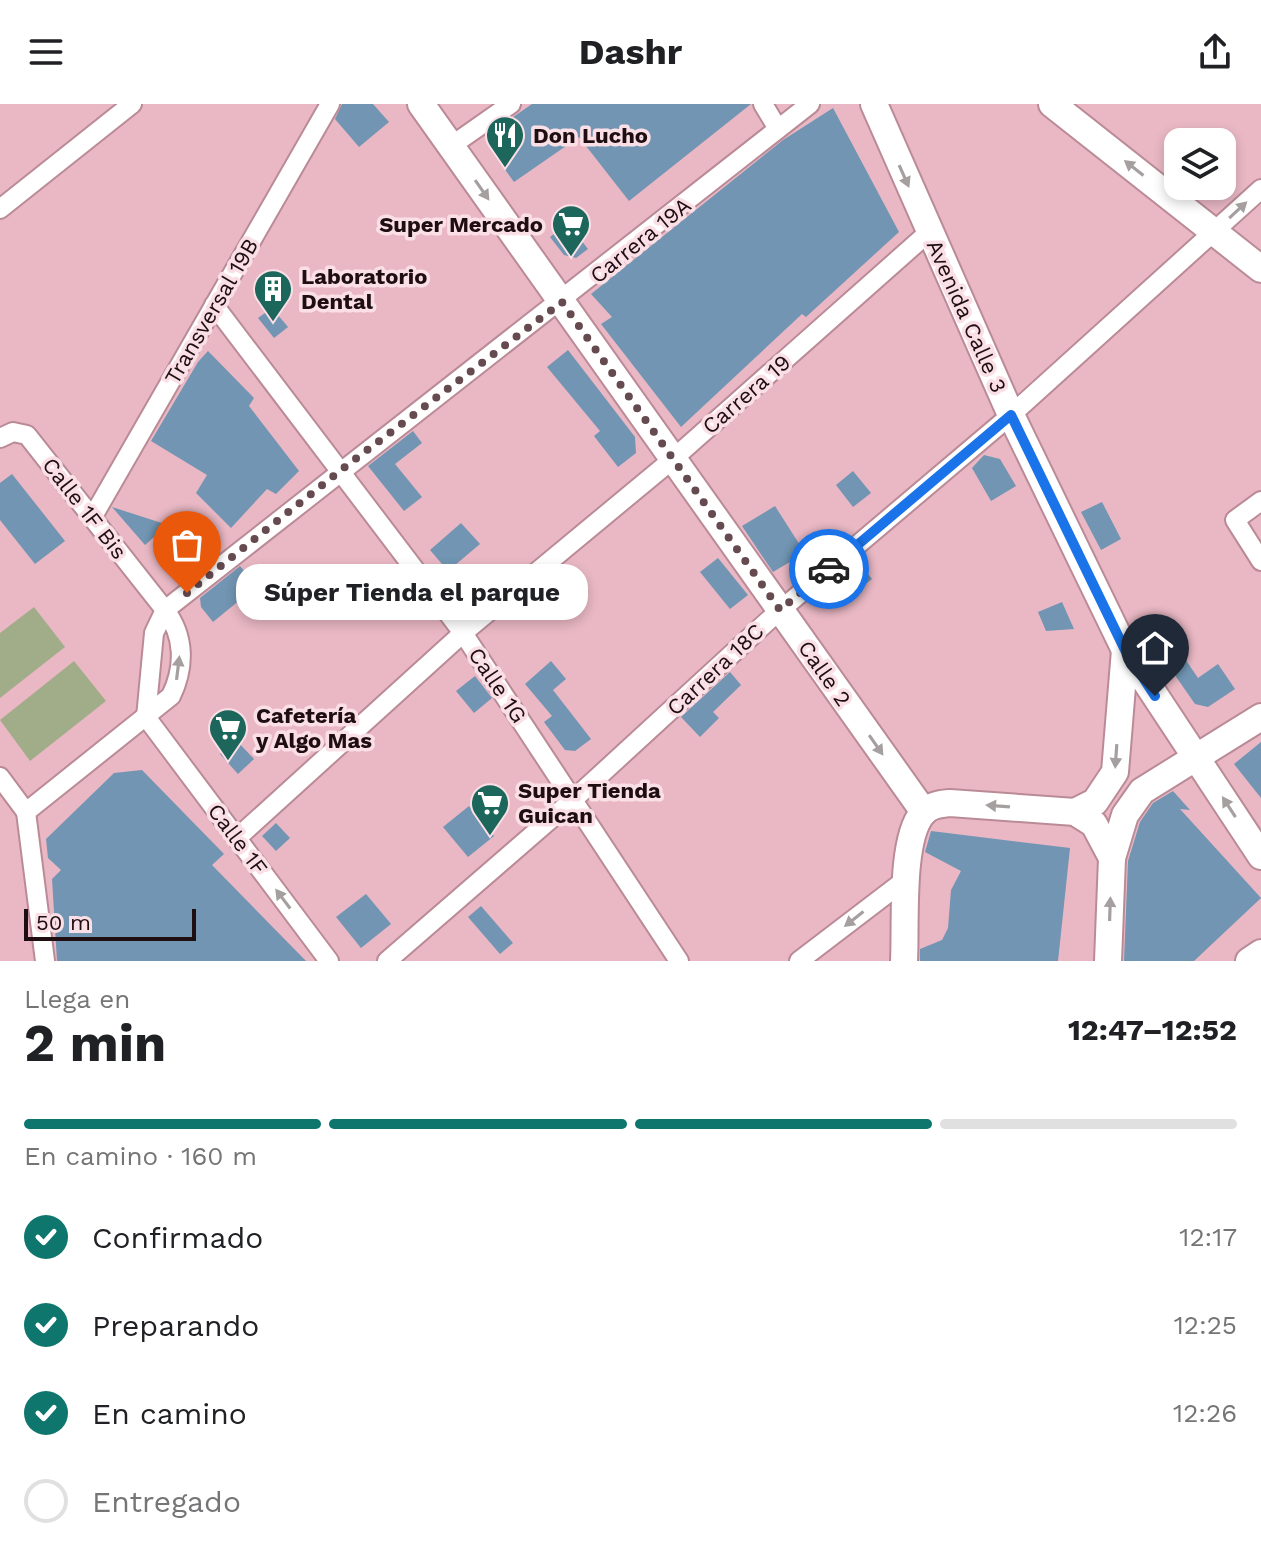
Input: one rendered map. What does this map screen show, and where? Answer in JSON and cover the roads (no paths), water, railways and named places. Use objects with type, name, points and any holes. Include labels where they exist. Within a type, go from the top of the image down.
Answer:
[{"type":"street","points":[[0,209],[132,104]]},
{"type":"street","name":"Transversal 19B","points":[[92,518],[330,104]]},
{"type":"street","name":"Calle 2","points":[[421,104],[924,812]]},
{"type":"street","points":[[451,146],[511,104]]},
{"type":"street","points":[[763,104],[778,129]]},
{"type":"street","name":"Carrera 19A","points":[[165,610],[341,470],[562,302],[810,104]]},
{"type":"street","name":"Avenida Calle 3","points":[[874,104],[1011,415],[1125,650],[1261,856]]},
{"type":"street","points":[[1052,104],[1261,269]]},
{"type":"street","name":"Carrera 18C","points":[[387,961],[575,798],[780,610],[1011,415],[1261,189]]},
{"type":"street","name":"Carrera 19","points":[[237,838],[463,633],[673,459],[929,232]]},
{"type":"street","name":"Calle 1G","points":[[214,305],[463,633],[575,798],[675,959]]},
{"type":"street","name":"Calle 1F Bis","points":[[0,438],[21,432],[35,444],[165,610],[181,635],[178,678],[171,696],[26,812]]},
{"type":"street","points":[[1261,501],[1235,520],[1261,561]]},
{"type":"street","points":[[146,717],[154,633],[165,610]]},
{"type":"street","points":[[1075,812],[1095,802],[1115,772],[1125,650]]},
{"type":"street","name":"Calle 1F","points":[[146,717],[329,961]]},
{"type":"street","points":[[1108,961],[1112,858],[1131,804],[1158,779],[1261,717]]},
{"type":"street","points":[[0,777],[26,812],[45,961]]},
{"type":"street","points":[[904,961],[911,840],[924,812],[934,805],[950,803],[1075,812],[1094,824],[1112,858]]},
{"type":"street","points":[[799,961],[909,877]]},
{"type":"street","points":[[1249,961],[1261,953]]},
{"type":"place","name":"Don Lucho","points":[[505,169]]},
{"type":"place","name":"Super Mercado","points":[[571,258]]},
{"type":"place","name":"Laboratorio Dental","points":[[273,323]]},
{"type":"place","name":"Súper Tienda el parque","points":[[187,593]]},
{"type":"place","name":"Cafetería y Algo Mas","points":[[228,762]]},
{"type":"place","name":"Super Tienda Guican","points":[[490,837]]}]
